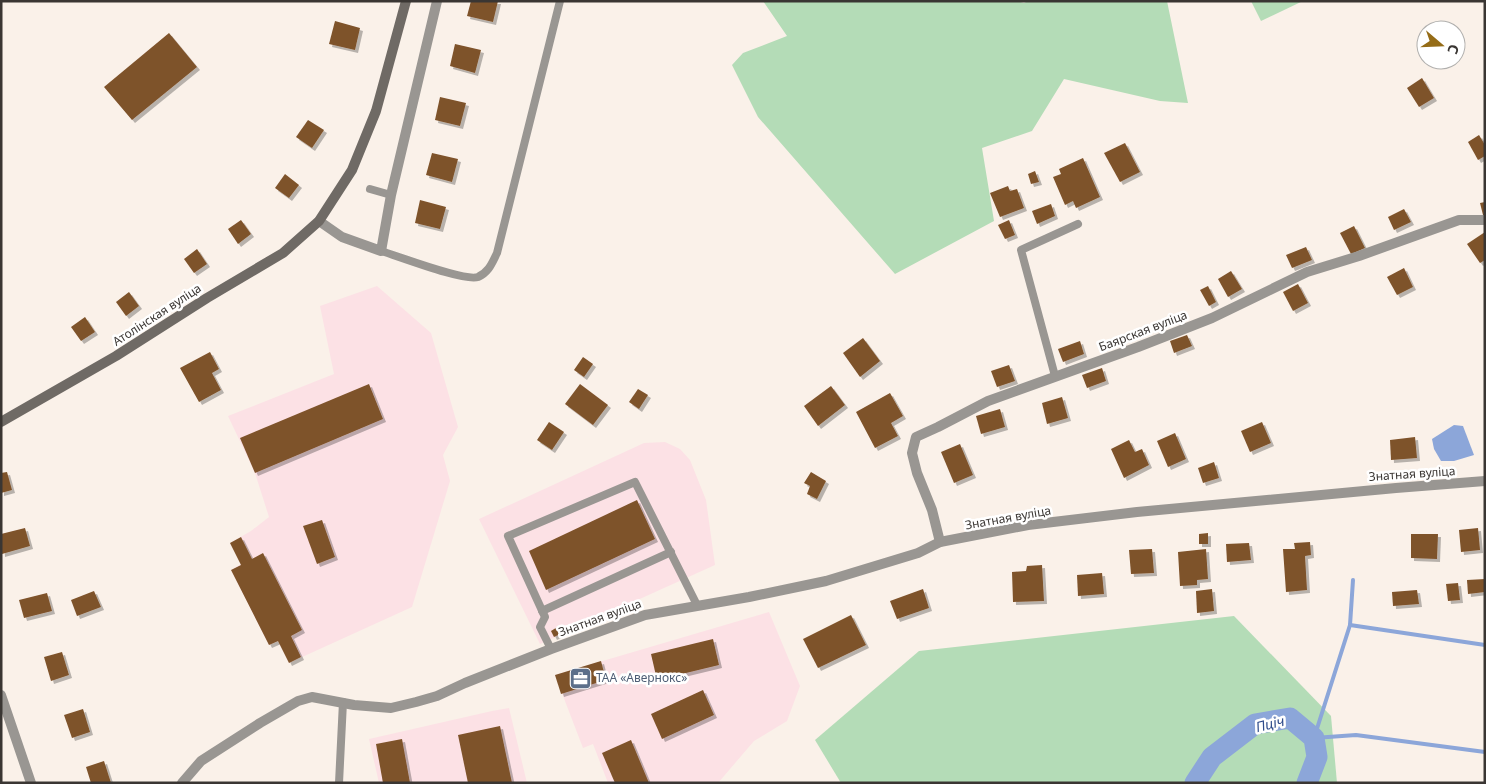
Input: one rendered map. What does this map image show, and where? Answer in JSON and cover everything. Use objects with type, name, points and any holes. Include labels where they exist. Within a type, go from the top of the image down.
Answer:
[{"type":"street","name":"Атолінская вуліца","points":[[1,422],[116,356],[207,298],[283,253],[319,221],[352,170],[376,111],[406,1]]},
{"type":"street","points":[[319,221],[342,238],[381,251],[391,196],[437,1]]},
{"type":"street","name":"Баярская вуліца","points":[[940,542],[932,510],[917,473],[912,453],[916,437],[988,402],[1212,318],[1307,272],[1359,256],[1459,220],[1485,220]]},
{"type":"street","name":"Знатная вуліца","points":[[182,783],[201,761],[260,722],[298,701],[312,696],[391,708],[416,702],[436,696],[466,682],[551,649],[645,615],[749,597],[826,581],[918,553],[940,542],[1028,526],[1137,512],[1485,481]]},
{"type":"street","points":[[1,695],[31,783]]},
{"type":"lane","points":[[381,251],[456,275],[477,278],[489,270],[497,253],[560,1]]},
{"type":"lane","points":[[370,189],[391,196]]},
{"type":"lane","points":[[1055,376],[1021,250],[1078,224]]},
{"type":"lane","points":[[551,649],[540,627],[544,617],[542,611],[508,536],[635,482],[698,605]]},
{"type":"lane","points":[[542,611],[670,552]]},
{"type":"lane","points":[[339,783],[343,702]]},
{"type":"shaded area","points":[[377,286],[431,333],[458,427],[443,455],[450,481],[412,607],[289,663],[278,641],[269,645],[231,570],[241,564],[230,543],[251,531],[269,517],[255,473],[228,416],[334,374],[320,306]]},
{"type":"shaded area","points":[[665,442],[680,449],[690,460],[706,500],[715,565],[540,644],[479,519],[644,443]]},
{"type":"shaded area","name":"ТАА «Авернокс»","points":[[769,612],[800,686],[787,721],[754,741],[718,783],[608,783],[593,744],[583,748],[555,675]]},
{"type":"shaded area","points":[[509,708],[527,783],[379,783],[369,739]]},
{"type":"green space","points":[[763,1],[1017,1],[1024,3],[1028,1],[1167,1],[1188,103],[1160,101],[1064,79],[1032,131],[982,148],[994,221],[895,274],[758,117],[732,65],[743,53],[787,36]]},
{"type":"green space","points":[[1251,1],[1303,1],[1261,21]]},
{"type":"green space","points":[[1234,616],[1331,716],[1337,783],[841,783],[815,740],[919,651]]},
{"type":"water","points":[[1454,425],[1463,426],[1474,455],[1454,461],[1441,461],[1434,449],[1432,439]]},
{"type":"building","points":[[471,1],[498,1],[493,22],[467,16]]},
{"type":"building","points":[[335,21],[360,28],[355,50],[329,44]]},
{"type":"building","points":[[169,33],[197,67],[132,120],[104,87]]},
{"type":"building","points":[[455,44],[481,50],[475,73],[450,66]]},
{"type":"building","points":[[1422,78],[1434,98],[1419,107],[1407,88]]},
{"type":"building","points":[[440,97],[466,103],[460,126],[435,120]]},
{"type":"building","points":[[308,120],[324,130],[312,148],[296,137]]},
{"type":"building","points":[[1479,135],[1485,145],[1485,156],[1478,160],[1468,142]]},
{"type":"building","points":[[1125,143],[1140,172],[1120,182],[1104,153]]},
{"type":"building","points":[[432,153],[458,159],[452,182],[426,175]]},
{"type":"building","points":[[1083,158],[1100,197],[1076,208],[1073,201],[1065,205],[1053,177],[1061,174],[1059,169]]},
{"type":"building","points":[[1035,171],[1039,182],[1031,184],[1028,174]]},
{"type":"building","points":[[285,174],[299,185],[289,198],[275,188]]},
{"type":"building","points":[[1008,186],[1010,191],[1017,189],[1024,208],[1000,217],[990,193]]},
{"type":"building","points":[[420,200],[446,207],[440,229],[415,223]]},
{"type":"building","points":[[1485,202],[1485,219],[1484,219],[1480,203]]},
{"type":"building","points":[[1051,204],[1055,216],[1037,224],[1032,211]]},
{"type":"building","points":[[1404,209],[1411,222],[1394,230],[1388,217]]},
{"type":"building","points":[[241,220],[251,234],[238,244],[228,229]]},
{"type":"building","points":[[1009,220],[1015,235],[1005,239],[998,225]]},
{"type":"building","points":[[1354,226],[1365,248],[1351,254],[1340,233]]},
{"type":"building","points":[[1485,232],[1485,260],[1480,263],[1467,244]]},
{"type":"building","points":[[1306,247],[1312,260],[1292,268],[1286,255]]},
{"type":"building","points":[[197,249],[207,264],[194,273],[184,259]]},
{"type":"building","points":[[1404,268],[1413,287],[1397,295],[1387,277]]},
{"type":"building","points":[[1231,271],[1242,289],[1228,297],[1218,279]]},
{"type":"building","points":[[1298,284],[1308,303],[1293,311],[1283,292]]},
{"type":"building","points":[[1208,286],[1216,302],[1209,306],[1200,290]]},
{"type":"building","points":[[129,292],[139,306],[126,316],[116,302]]},
{"type":"building","points":[[85,317],[95,332],[81,341],[71,327]]},
{"type":"building","points":[[1187,335],[1192,346],[1174,353],[1170,341]]},
{"type":"building","points":[[863,338],[880,361],[860,377],[843,353]]},
{"type":"building","points":[[1080,341],[1084,354],[1063,362],[1058,349]]},
{"type":"building","points":[[210,352],[219,369],[212,373],[221,390],[199,402],[180,368]]},
{"type":"building","points":[[583,357],[593,364],[584,377],[574,370]]},
{"type":"building","points":[[1009,365],[1015,381],[997,387],[991,371]]},
{"type":"building","points":[[1102,368],[1106,381],[1087,388],[1082,375]]},
{"type":"building","points":[[369,384],[383,419],[255,473],[240,438]]},
{"type":"building","points":[[580,384],[608,405],[593,425],[565,404]]},
{"type":"building","points":[[831,386],[845,405],[818,426],[804,406]]},
{"type":"building","points":[[638,389],[648,395],[639,409],[629,402]]},
{"type":"building","points":[[890,393],[903,416],[891,423],[898,436],[875,448],[856,412]]},
{"type":"building","points":[[1062,397],[1068,418],[1047,424],[1042,403]]},
{"type":"building","points":[[1000,409],[1005,427],[981,434],[976,416]]},
{"type":"building","points":[[549,422],[564,432],[552,450],[537,440]]},
{"type":"building","points":[[1262,422],[1271,443],[1250,452],[1241,431]]},
{"type":"building","points":[[1175,433],[1186,459],[1168,467],[1157,441]]},
{"type":"building","points":[[1415,437],[1417,458],[1391,460],[1390,440]]},
{"type":"building","points":[[1129,440],[1135,452],[1142,449],[1149,465],[1124,478],[1111,449]]},
{"type":"building","points":[[960,444],[973,475],[954,483],[941,452]]},
{"type":"building","points":[[1214,462],[1219,478],[1203,483],[1198,468]]},
{"type":"building","points":[[7,472],[12,490],[1,493],[1,473]]},
{"type":"building","points":[[811,472],[826,481],[817,499],[807,494],[810,486],[804,483]]},
{"type":"building","points":[[637,500],[655,539],[546,590],[529,551]]},
{"type":"building","points":[[322,520],[335,557],[317,564],[303,526]]},
{"type":"building","points":[[25,528],[30,546],[2,554],[1,534]]},
{"type":"building","points":[[1478,528],[1480,550],[1461,552],[1459,530]]},
{"type":"building","points":[[1208,533],[1208,544],[1199,544],[1199,534]]},
{"type":"building","points":[[1411,534],[1438,534],[1437,559],[1411,558]]},
{"type":"building","points":[[241,537],[252,559],[263,553],[302,630],[291,636],[301,657],[289,663],[278,641],[269,645],[231,570],[241,565],[230,543]]},
{"type":"building","points":[[1310,542],[1311,555],[1305,556],[1307,590],[1286,592],[1283,549],[1295,549],[1294,543]]},
{"type":"building","points":[[1249,543],[1251,560],[1227,562],[1226,544]]},
{"type":"building","points":[[1152,549],[1154,573],[1131,574],[1129,550]]},
{"type":"building","points":[[1206,549],[1208,579],[1197,580],[1197,585],[1180,586],[1178,552]]},
{"type":"building","points":[[1042,565],[1044,601],[1013,602],[1012,572],[1026,571],[1027,566]]},
{"type":"building","points":[[1102,573],[1104,594],[1078,596],[1077,575]]},
{"type":"building","points":[[1485,579],[1485,592],[1468,594],[1467,580]]},
{"type":"building","points":[[1458,583],[1460,600],[1448,601],[1446,584]]},
{"type":"building","points":[[923,589],[929,608],[897,619],[890,601]]},
{"type":"building","points":[[1212,589],[1214,611],[1197,613],[1196,591]]},
{"type":"building","points":[[1417,590],[1419,604],[1393,606],[1392,592]]},
{"type":"building","points":[[94,591],[101,607],[77,616],[71,600]]},
{"type":"building","points":[[47,593],[52,611],[24,618],[19,600]]},
{"type":"building","points":[[851,615],[866,645],[818,668],[803,639]]},
{"type":"building","points":[[559,626],[562,633],[554,637],[551,631]]},
{"type":"building","points":[[713,639],[719,665],[657,680],[651,654]]},
{"type":"building","points":[[62,652],[69,675],[51,681],[44,657]]},
{"type":"building","name":"ТАА «Авернокс»","points":[[601,661],[606,680],[561,694],[555,675]]},
{"type":"building","points":[[703,690],[714,715],[662,739],[651,714]]},
{"type":"building","points":[[83,709],[90,732],[72,738],[64,715]]},
{"type":"building","points":[[500,726],[512,783],[468,783],[458,735]]},
{"type":"building","points":[[402,739],[410,783],[383,783],[376,744]]},
{"type":"building","points":[[631,740],[649,783],[615,783],[602,753]]},
{"type":"building","points":[[104,761],[111,783],[91,783],[86,767]]},
{"type":"waterway","points":[[1350,625],[1353,580]]},
{"type":"waterway","points":[[1485,645],[1350,625],[1314,738],[1356,735],[1485,752]]},
{"type":"waterway","name":"Пціч","points":[[1195,783],[1212,757],[1255,724],[1290,718],[1314,738],[1317,757],[1307,783]]},
{"type":"place","name":"ТАА «Авернокс»","points":[[580,678]]}]
